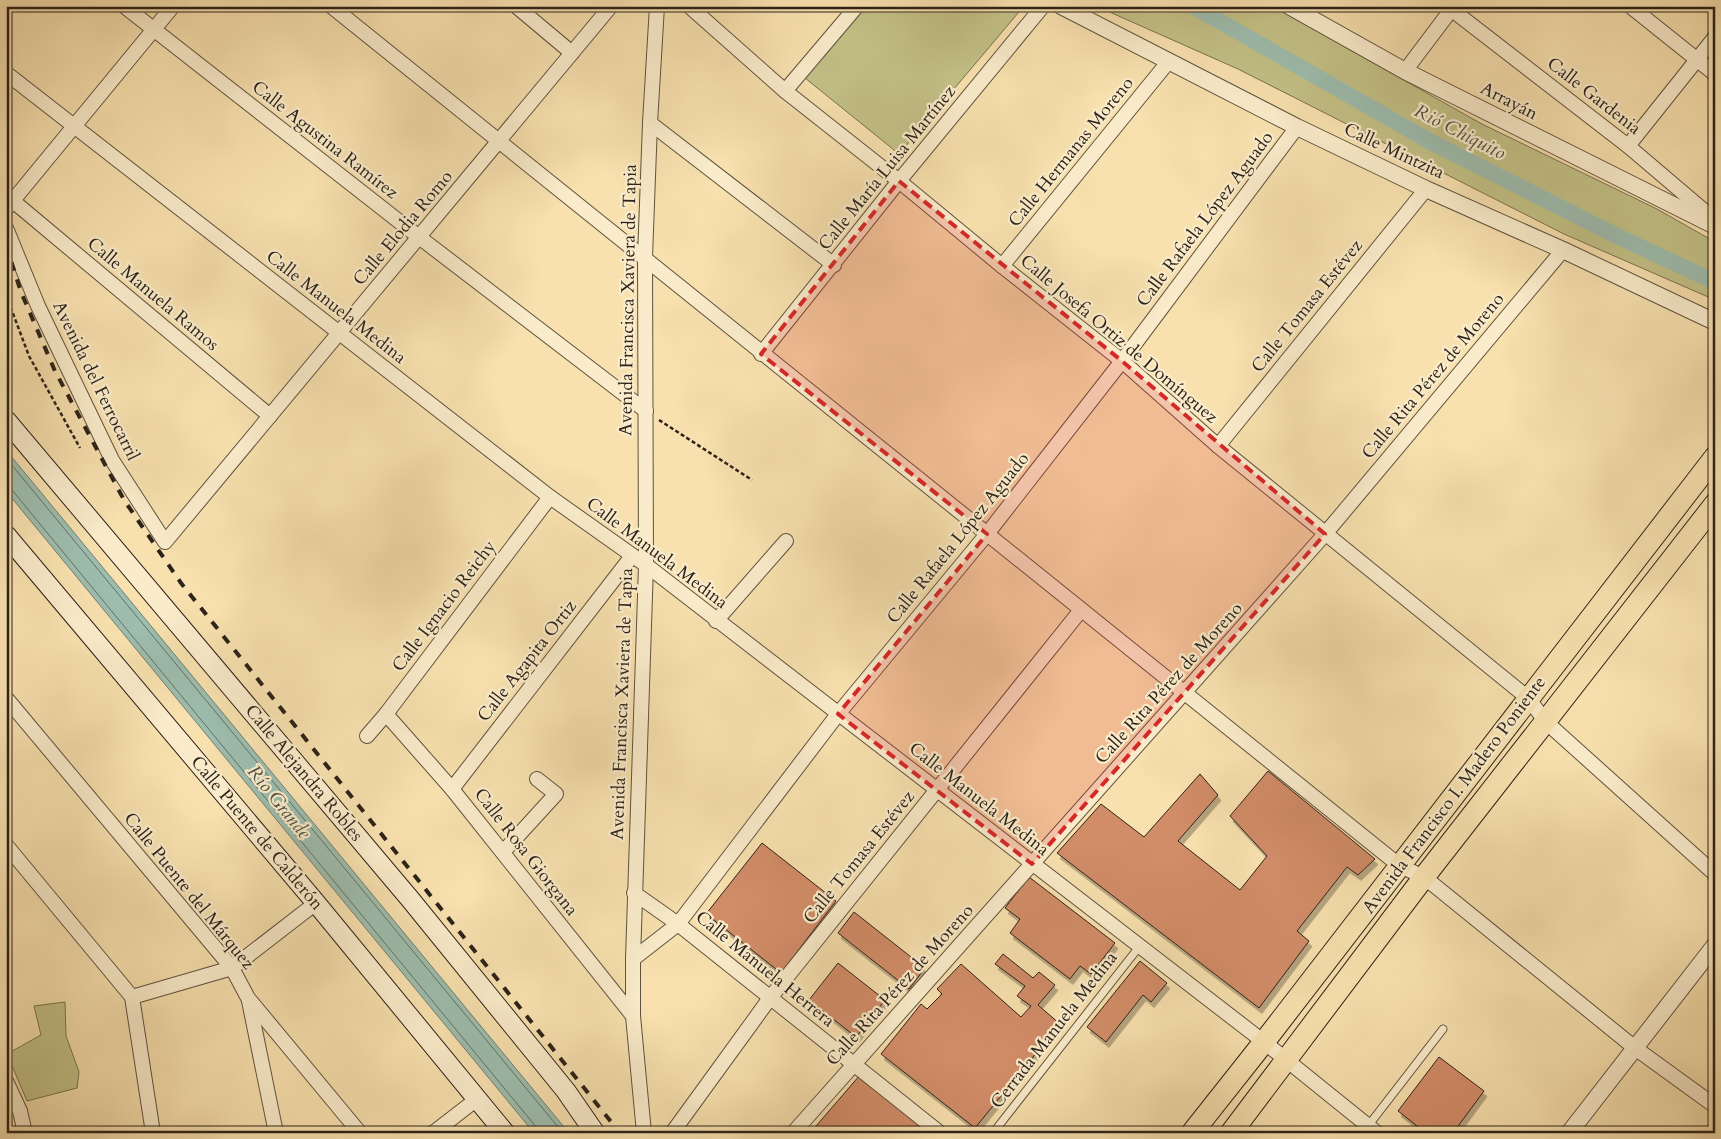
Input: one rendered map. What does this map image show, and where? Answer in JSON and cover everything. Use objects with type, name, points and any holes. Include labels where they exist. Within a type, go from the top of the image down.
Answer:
[{"type":"main road","name":"Calle Alejandra Robles","points":[[6,420],[410,898],[566,1091],[595,1133]]},
{"type":"main road","name":"Avenida Francisco I. Madero Poniente","points":[[1192,1133],[1715,458]]},
{"type":"main road","name":"Avenida Francisco I. Madero Poniente","points":[[1231,1133],[1424,877],[1715,504]]},
{"type":"main road","name":"Calle Puente de Calderón","points":[[6,535],[316,903],[505,1133]]},
{"type":"street","name":"Calle Agustina Ramírez","points":[[124,6],[419,237],[646,411]]},
{"type":"street","points":[[10,205],[173,6]]},
{"type":"street","points":[[331,6],[498,142],[644,257],[761,354],[1400,866],[1424,877],[1635,1048],[1715,1106]]},
{"type":"street","points":[[516,6],[572,53]]},
{"type":"street","name":"Calle Elodia Romo","points":[[166,542],[611,6]]},
{"type":"street","name":"Avenida Francisca Xaviera de Tapia","points":[[644,1133],[632,1016],[634,893],[646,565],[644,257],[657,6]]},
{"type":"street","name":"Calle Josefa Ortiz de Domínguez","points":[[689,6],[785,91],[900,181],[1002,266],[1122,361],[1218,446],[1528,698],[1546,722],[1715,874]]},
{"type":"street","points":[[785,91],[857,6]]},
{"type":"street","name":"Calle María Luisa Martínez","points":[[761,354],[1043,6]]},
{"type":"street","name":"Calle Mintzita","points":[[1061,6],[1297,127],[1426,189],[1563,250],[1715,322]]},
{"type":"street","name":"Arrayán","points":[[1288,6],[1405,71],[1715,226]]},
{"type":"street","points":[[1630,6],[1715,74]]},
{"type":"street","points":[[1405,71],[1451,7]]},
{"type":"street","name":"Calle Gardenia","points":[[1451,7],[1628,146],[1715,220]]},
{"type":"street","points":[[1628,146],[1715,37]]},
{"type":"street","name":"Calle Hermanas Moreno","points":[[1002,266],[1169,61]]},
{"type":"street","name":"Calle Manuela Medina","points":[[6,73],[550,497],[646,565],[716,621],[1264,1042],[1286,1062],[1373,1129]]},
{"type":"street","points":[[650,123],[834,265]]},
{"type":"street","name":"Calle Rafaela López Aguado","points":[[633,959],[678,924],[838,714],[987,534],[1122,361],[1297,127]]},
{"type":"street","name":"Calle Tomasa Estévez","points":[[1218,446],[1426,189]]},
{"type":"street","name":"Calle Manuela Ramos","points":[[10,205],[270,416]]},
{"type":"street","name":"Avenida del Ferrocarril","points":[[6,228],[38,306],[112,460],[166,542]]},
{"type":"street","name":"Calle Rita Pérez de Moreno","points":[[793,1133],[1325,534],[1563,250]]},
{"type":"street","name":"Calle Ignacio Reichy","points":[[367,736],[386,714],[550,497]]},
{"type":"street","points":[[716,621],[786,541]]},
{"type":"street","name":"Calle Agapita Ortiz","points":[[452,789],[632,556]]},
{"type":"street","name":"Calle Tomasa Estévez","points":[[672,1133],[770,998],[1081,610]]},
{"type":"street","name":"Calle Puente del Márquez","points":[[6,698],[232,968],[248,998],[360,1133]]},
{"type":"street","name":"Calle Rosa Giorgana","points":[[386,714],[452,789],[632,1016]]},
{"type":"street","points":[[503,852],[556,794],[537,779]]},
{"type":"street","points":[[6,845],[132,997],[153,1133]]},
{"type":"street","name":"Calle Manuela Herrera","points":[[634,893],[678,924],[940,1133]]},
{"type":"street","points":[[132,997],[232,968],[316,903]]},
{"type":"street","points":[[1569,1133],[1715,946]]},
{"type":"street","points":[[248,998],[276,1133]]},
{"type":"street","points":[[6,1081],[20,1111],[25,1133]]},
{"type":"street","points":[[433,1133],[477,1099]]},
{"type":"street","points":[[1712,1133],[1715,1129]]},
{"type":"lane","name":"Cerrada Manuela Medina","points":[[993,1133],[1139,947]]},
{"type":"lane","points":[[1373,1129],[1443,1029]]},
{"type":"path","points":[[6,296],[29,356],[80,448]]},
{"type":"path","points":[[646,411],[752,480]]},
{"type":"highlighted area","points":[[899,181],[1122,361],[1325,534],[1032,864],[838,714],[987,534],[761,354]]},
{"type":"shaded area","points":[[865,6],[1024,6],[899,154],[805,78]]},
{"type":"shaded area","points":[[1096,6],[1272,6],[1482,124],[1657,209],[1715,242],[1715,300],[1564,234],[1238,69]]},
{"type":"shaded area","points":[[65,1002],[66,1036],[79,1072],[77,1088],[27,1101],[7,1054],[41,1035],[34,1006]]},
{"type":"water","name":"Río Grande","points":[[6,450],[569,1133],[534,1133],[6,491]]},
{"type":"building","points":[[1268,771],[1375,859],[1358,875],[1347,867],[1297,931],[1309,941],[1259,1008],[1057,853],[1101,804],[1144,837],[1200,774],[1218,795],[1178,841],[1240,890],[1267,856],[1230,816]]},
{"type":"building","points":[[762,843],[836,901],[781,973],[706,914]]},
{"type":"building","points":[[1029,877],[1115,943],[1091,974],[1080,966],[1070,979],[1010,933],[1020,919],[1005,908]]},
{"type":"building","points":[[854,912],[925,968],[909,989],[838,933]]},
{"type":"building","points":[[1003,954],[1033,978],[1039,972],[1055,985],[1038,1005],[1060,1024],[975,1128],[881,1054],[921,1004],[927,1009],[942,994],[937,989],[961,964],[1021,1017],[1031,1006],[1017,996],[1025,986],[995,964]]},
{"type":"building","points":[[1140,961],[1167,983],[1151,1002],[1143,995],[1106,1042],[1087,1027]]},
{"type":"building","points":[[838,963],[885,1000],[856,1037],[809,1000]]},
{"type":"building","points":[[1439,1057],[1484,1091],[1453,1133],[1426,1133],[1398,1111]]},
{"type":"building","points":[[860,1075],[931,1133],[810,1133]]},
{"type":"waterway","name":"Rió Chiquito","points":[[1193,6],[1431,142],[1619,237],[1715,282]]},
{"type":"railway","points":[[6,245],[21,292],[55,371],[124,500],[181,583],[620,1133]]}]
